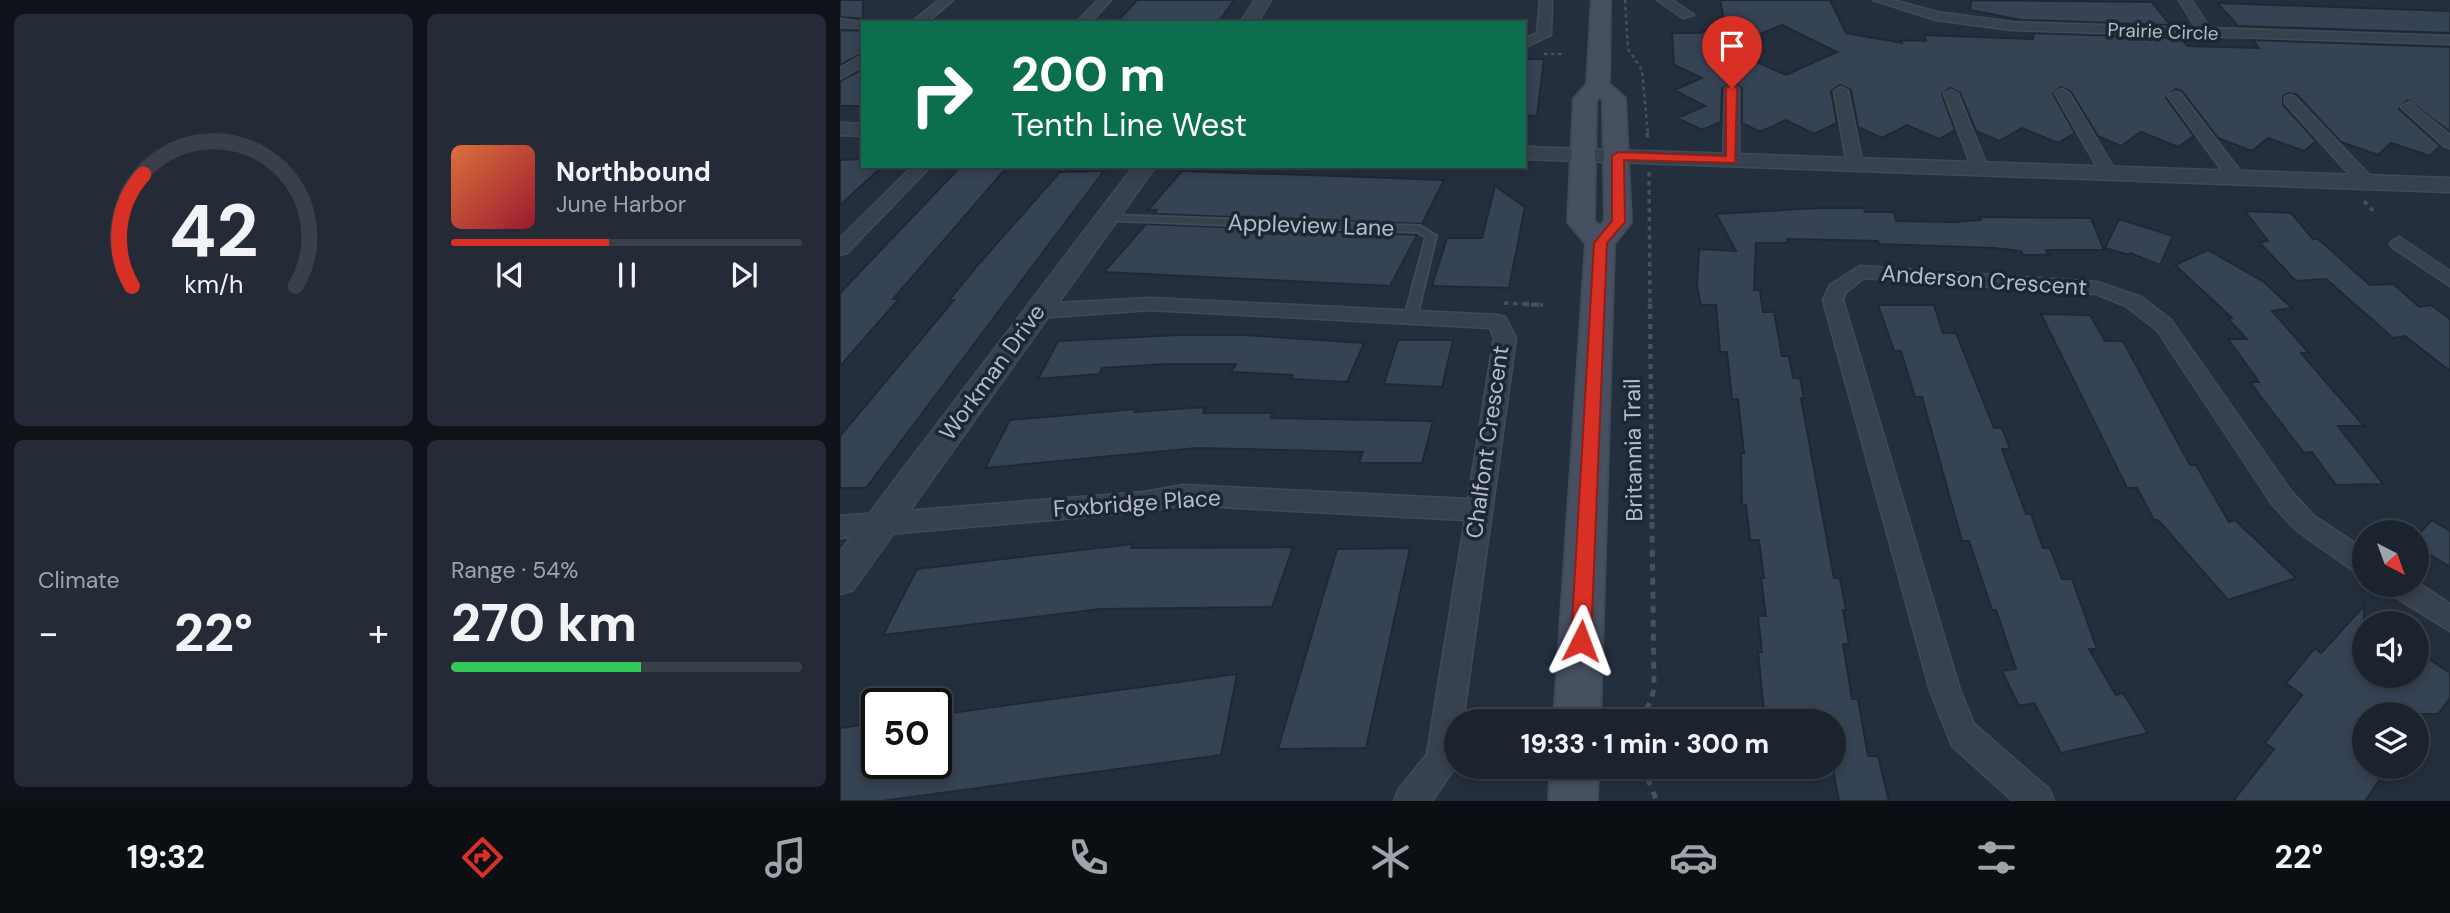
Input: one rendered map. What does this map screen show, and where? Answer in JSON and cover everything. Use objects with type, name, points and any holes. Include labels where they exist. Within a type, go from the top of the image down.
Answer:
[{"type":"main road","points":[[1600,243],[1581,222],[1585,99],[1598,86],[1601,0]]},
{"type":"main road","points":[[1578,709],[1600,243],[1618,222],[1618,156],[1614,98],[1598,86]]},
{"type":"main road","points":[[1573,801],[1574,779]]},
{"type":"street","points":[[919,21],[947,0]]},
{"type":"street","points":[[1084,21],[1105,0]]},
{"type":"street","points":[[1249,21],[1263,0]]},
{"type":"street","points":[[1526,43],[1544,35],[1546,0]]},
{"type":"street","points":[[1663,0],[1688,15]]},
{"type":"street","name":"Prairie Circle","points":[[1880,0],[1903,8],[1994,25],[2450,40]]},
{"type":"street","points":[[2185,0],[2206,33]]},
{"type":"street","points":[[1888,17],[1903,8]]},
{"type":"street","points":[[840,23],[861,24]]},
{"type":"street","points":[[840,75],[861,60]]},
{"type":"street","points":[[1731,160],[1732,88]]},
{"type":"street","points":[[1841,91],[1855,165]]},
{"type":"street","points":[[2062,93],[2108,172]]},
{"type":"street","points":[[1951,94],[1980,168]]},
{"type":"street","points":[[2175,96],[2235,176]]},
{"type":"street","points":[[2290,100],[2365,181]]},
{"type":"street","points":[[2409,107],[2450,143]]},
{"type":"street","points":[[840,129],[861,130]]},
{"type":"street","points":[[1526,153],[2450,184]]},
{"type":"street","points":[[840,249],[921,168]]},
{"type":"street","name":"Workman Drive","points":[[840,579],[1143,168]]},
{"type":"street","points":[[2399,243],[2450,280]]},
{"type":"street","name":"Anderson Crescent","points":[[2037,801],[1963,735],[1945,690],[1833,300],[1837,289],[1860,272],[2097,288],[2120,293],[2146,306],[2164,325],[2281,497],[2305,523],[2352,555]]},
{"type":"street","name":"Chalfont Crescent","points":[[1037,311],[1150,303],[1498,322],[1505,338],[1441,761],[1410,801]]},
{"type":"street","name":"Foxbridge Place","points":[[840,527],[1144,502],[1183,495],[1477,510]]},
{"type":"street","points":[[2417,597],[2450,619]]},
{"type":"lane","name":"Appleview Lane","points":[[1106,218],[1420,229],[1432,236],[1410,316]]},
{"type":"path","points":[[1625,0],[1628,49],[1642,69],[1648,142]]},
{"type":"path","name":"Britannia Trail","points":[[1646,709],[1654,688],[1649,174]]},
{"type":"path","points":[[1648,779],[1657,801]]},
{"type":"building","points":[[840,0],[863,0],[863,19],[840,17]]},
{"type":"building","points":[[1137,0],[1234,0],[1219,21],[1118,21]]},
{"type":"building","points":[[1720,0],[1830,0],[1846,33],[1902,43],[1901,40],[1926,41],[1924,35],[2033,39],[2034,33],[2181,38],[2187,46],[2259,48],[2252,40],[2450,47],[2450,132],[2408,100],[2399,109],[2440,146],[2430,156],[2391,143],[2378,155],[2341,142],[2297,95],[2289,93],[2283,96],[2283,105],[2316,141],[2304,151],[2268,138],[2252,151],[2218,138],[2182,91],[2176,89],[2166,98],[2194,136],[2178,147],[2141,132],[2121,146],[2098,136],[2071,92],[2061,87],[2053,94],[2075,133],[2058,143],[2022,128],[1999,141],[1976,131],[1960,93],[1950,88],[1942,95],[1955,130],[1939,139],[1907,125],[1882,138],[1858,127],[1851,90],[1840,85],[1831,91],[1837,123],[1814,134],[1786,120],[1760,132],[1742,123],[1742,88],[1733,82],[1722,88],[1721,122],[1702,130],[1677,118],[1705,106],[1674,90],[1702,78],[1674,65],[1672,33],[1699,33],[1725,25]],"holes":[[[1782,25],[1837,52],[1786,75],[1726,48]]]},
{"type":"building","points":[[1971,0],[2152,2],[2170,25],[2021,20],[1970,10]]},
{"type":"building","points":[[2217,3],[2450,11],[2450,33],[2238,26]]},
{"type":"building","points":[[840,30],[861,31],[861,54],[840,65]]},
{"type":"building","points":[[1526,59],[1544,59],[1537,116],[1526,115]]},
{"type":"building","points":[[861,70],[861,106],[840,106],[840,81]]},
{"type":"building","points":[[861,159],[861,168],[881,168],[840,205],[840,160]]},
{"type":"building","points":[[959,168],[1006,168],[893,299],[899,299],[840,366],[840,293]]},
{"type":"building","points":[[1104,171],[866,488],[840,488],[840,436],[954,300],[949,300],[976,267],[1060,172]]},
{"type":"building","points":[[1182,171],[1444,180],[1422,224],[1154,214],[1157,210],[1148,210]]},
{"type":"building","points":[[1495,186],[1525,207],[1509,288],[1432,286],[1447,238],[1482,238]]},
{"type":"building","points":[[1864,208],[1865,212],[1894,212],[1896,221],[1955,222],[1981,220],[1979,217],[2091,218],[2104,250],[2046,250],[2049,255],[2023,255],[2021,251],[1993,248],[1879,244],[1878,241],[1787,239],[1788,243],[1756,243],[1754,290],[1760,290],[1763,312],[1774,312],[1782,356],[1789,356],[1793,378],[1800,378],[1804,398],[1801,398],[1834,578],[1840,578],[1846,610],[1843,610],[1849,644],[1843,644],[1852,699],[1858,699],[1868,756],[1878,756],[1889,801],[1839,801],[1835,779],[1846,779],[1846,709],[1764,709],[1758,652],[1762,652],[1758,616],[1766,616],[1761,578],[1764,578],[1759,540],[1750,540],[1746,505],[1742,505],[1741,453],[1744,453],[1738,399],[1732,399],[1727,352],[1720,352],[1716,305],[1701,305],[1697,286],[1699,249],[1736,251],[1716,214]]},
{"type":"building","points":[[2245,211],[2291,213],[2313,239],[2318,239],[2370,285],[2394,284],[2419,307],[2431,305],[2450,319],[2450,371],[2405,336],[2393,338],[2326,279],[2296,281],[2259,242],[2268,241]]},
{"type":"building","points":[[2119,219],[2173,236],[2160,265],[2130,253],[2129,255],[2105,248]]},
{"type":"building","points":[[1146,224],[1417,235],[1390,286],[1104,272]]},
{"type":"building","points":[[2208,250],[2264,282],[2292,308],[2272,311],[2309,353],[2301,353],[2364,426],[2338,426],[2383,484],[2336,485],[2312,452],[2304,453],[2264,401],[2250,382],[2259,382],[2228,339],[2247,339],[2228,319],[2232,318],[2175,265]]},
{"type":"building","points":[[1878,305],[1934,305],[1943,333],[1956,333],[1994,428],[2002,428],[2010,449],[2002,449],[2026,514],[2031,514],[2043,548],[2050,548],[2062,579],[2072,579],[2097,649],[2089,649],[2116,695],[2123,693],[2148,733],[2061,753],[2034,703],[2019,706],[2002,671],[2016,669],[1996,610],[1992,610],[1969,541],[1962,541],[1922,397],[1915,397],[1901,351],[1894,351]]},
{"type":"building","points":[[2041,314],[2090,315],[2105,341],[2123,341],[2190,465],[2196,465],[2229,522],[2235,520],[2296,578],[2228,600],[2158,520],[2154,520],[2137,488],[2127,488]]},
{"type":"building","points":[[1178,335],[1244,335],[1364,343],[1347,382],[1291,379],[1293,375],[1231,372],[1236,364],[1102,368],[1099,374],[1038,379],[1058,341]]},
{"type":"building","points":[[1398,340],[1453,340],[1442,387],[1384,384]]},
{"type":"building","points":[[1205,407],[1203,413],[1273,413],[1271,418],[1433,421],[1422,463],[1359,463],[1363,452],[1197,448],[985,468],[1010,420],[1136,409],[1135,412]]},
{"type":"building","points":[[2432,520],[2450,531],[2450,567],[2429,554],[2429,523]]},
{"type":"building","points":[[1133,544],[1131,548],[1293,547],[1272,607],[1101,609],[883,635],[917,569]]},
{"type":"building","points":[[1410,548],[1366,748],[1278,749],[1337,549]]},
{"type":"building","points":[[2352,619],[2352,688],[2429,688],[2429,659],[2450,673],[2450,698],[2438,714],[2429,714],[2429,702],[2352,702],[2352,779],[2380,779],[2365,801],[2233,801],[2274,749],[2265,743],[2302,695],[2286,683],[2315,648],[2321,653]]},
{"type":"building","points":[[1237,674],[1221,755],[882,801],[840,801],[840,728],[861,725],[861,779],[952,779],[952,713]]},
{"type":"route","points":[[1581,641],[1600,243],[1618,222],[1618,156],[1731,160],[1732,88]]}]
